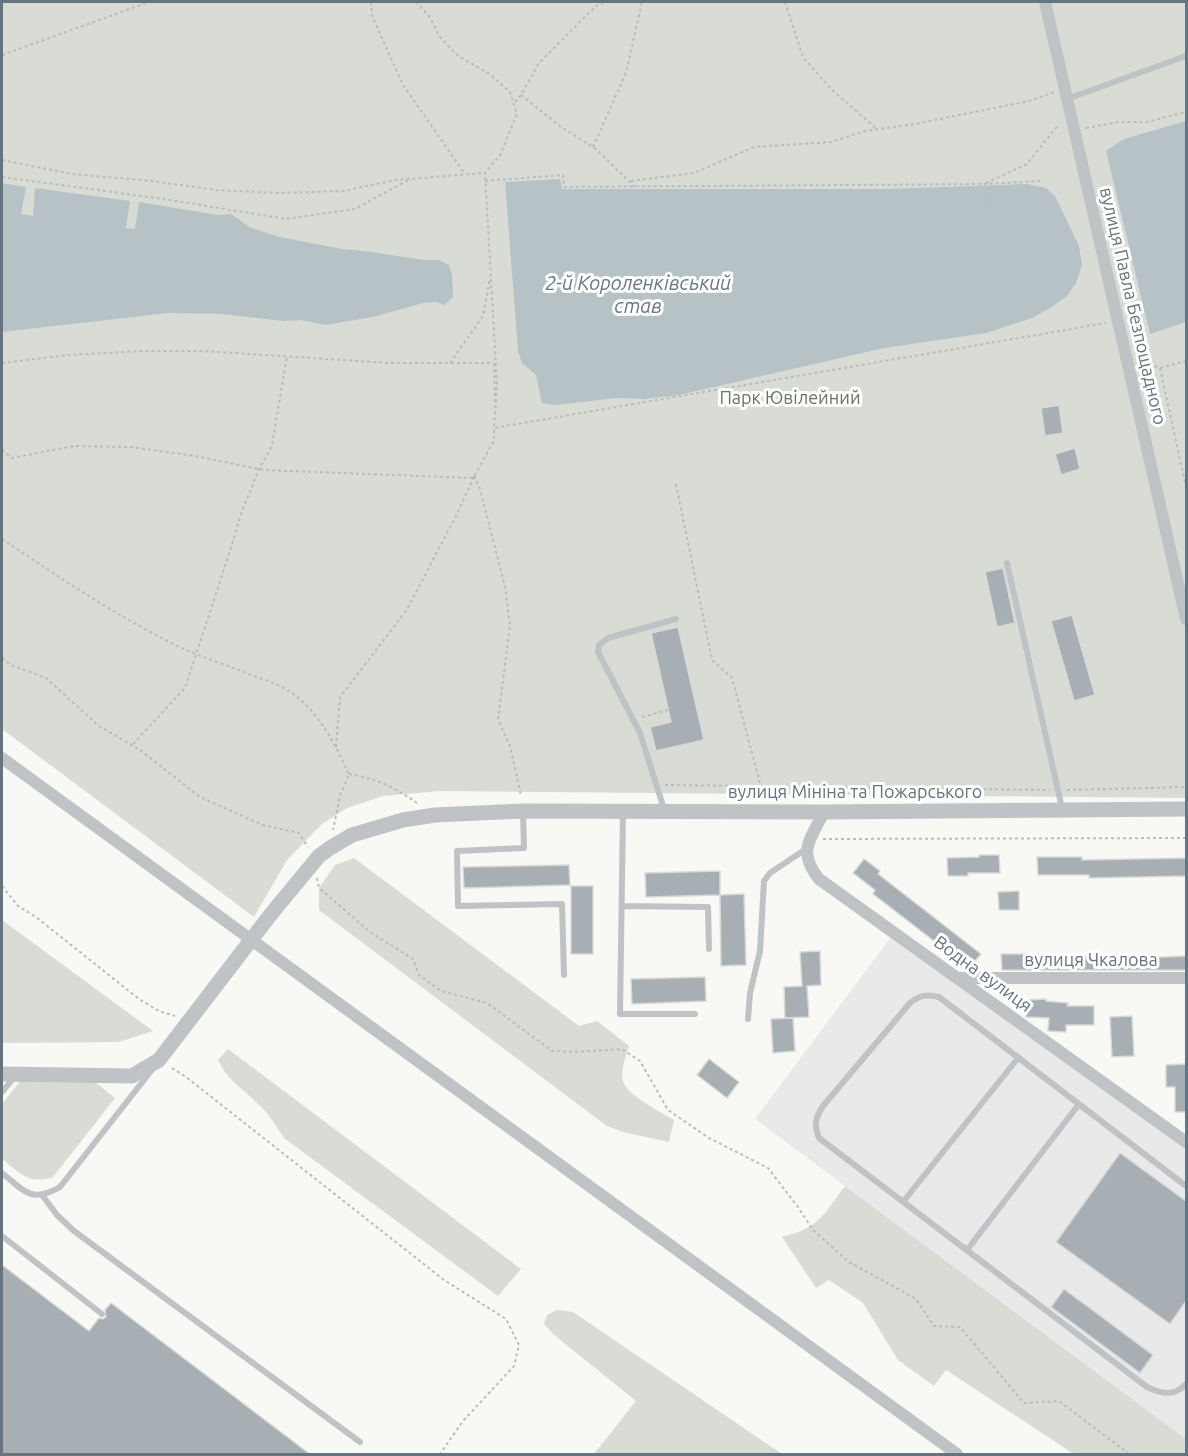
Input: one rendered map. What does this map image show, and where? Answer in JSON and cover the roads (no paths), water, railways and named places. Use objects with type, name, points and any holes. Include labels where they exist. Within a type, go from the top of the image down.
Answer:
[{"type":"street","name":"вулиця Павла Безпощадного","points":[[1045,2],[1186,619]]},
{"type":"street","points":[[2,758],[957,1455]]},
{"type":"street","name":"вулиця Мініна та Пожарського","points":[[159,1060],[314,862],[330,848],[352,835],[395,822],[435,815],[523,811],[824,812],[1186,809]]},
{"type":"street","points":[[809,844],[824,812]]},
{"type":"street","name":"Водна вулиця","points":[[809,844],[807,860],[819,879],[1186,1142]]},
{"type":"street","name":"вулиця Чкалова","points":[[959,978],[1186,978]]},
{"type":"street","points":[[9,1075],[132,1076],[159,1060]]},
{"type":"lane","points":[[1067,99],[1186,56]]},
{"type":"lane","points":[[1007,563],[1062,810]]},
{"type":"lane","points":[[665,812],[645,748],[633,719],[598,652],[599,645],[608,638],[676,619]]},
{"type":"lane","points":[[523,811],[524,848],[457,851],[458,906],[562,904],[564,975]]},
{"type":"lane","points":[[623,811],[620,1014],[695,1014]]},
{"type":"lane","points":[[748,1019],[750,993],[760,951],[764,881],[770,873],[809,844]]},
{"type":"lane","points":[[622,906],[708,907],[709,949]]},
{"type":"lane","points":[[1186,1186],[939,997],[928,994],[910,1003],[816,1117],[815,1126],[819,1138],[1147,1387],[1158,1393],[1169,1394],[1182,1390],[1186,1384]]},
{"type":"lane","points":[[903,1202],[1018,1058]]},
{"type":"lane","points":[[2,1173],[28,1194],[42,1195],[52,1191],[65,1181],[159,1060]]},
{"type":"lane","points":[[2,1092],[9,1075]]},
{"type":"lane","points":[[967,1250],[1079,1104]]},
{"type":"lane","points":[[42,1195],[57,1215],[74,1231],[360,1442]]},
{"type":"lane","points":[[2,1236],[102,1314]]},
{"type":"water","points":[[1186,121],[1186,322],[1150,334],[1106,151],[1124,139]]},
{"type":"water","name":"2-й Короленківський став","points":[[560,179],[562,189],[887,189],[1027,184],[1046,188],[1055,196],[1079,246],[1082,265],[1076,283],[1067,296],[1032,318],[986,333],[884,348],[679,395],[645,399],[616,398],[556,405],[542,403],[536,375],[522,363],[518,351],[505,182]]},
{"type":"water","points":[[2,183],[26,187],[21,214],[33,216],[35,188],[130,201],[126,228],[135,229],[139,202],[218,215],[231,214],[251,228],[280,237],[342,249],[439,260],[449,265],[453,297],[444,305],[436,302],[423,303],[373,317],[325,325],[301,320],[283,321],[222,314],[168,313],[2,332]]},
{"type":"park label","name":"Парк Ювілейний","points":[[790,398]]}]
